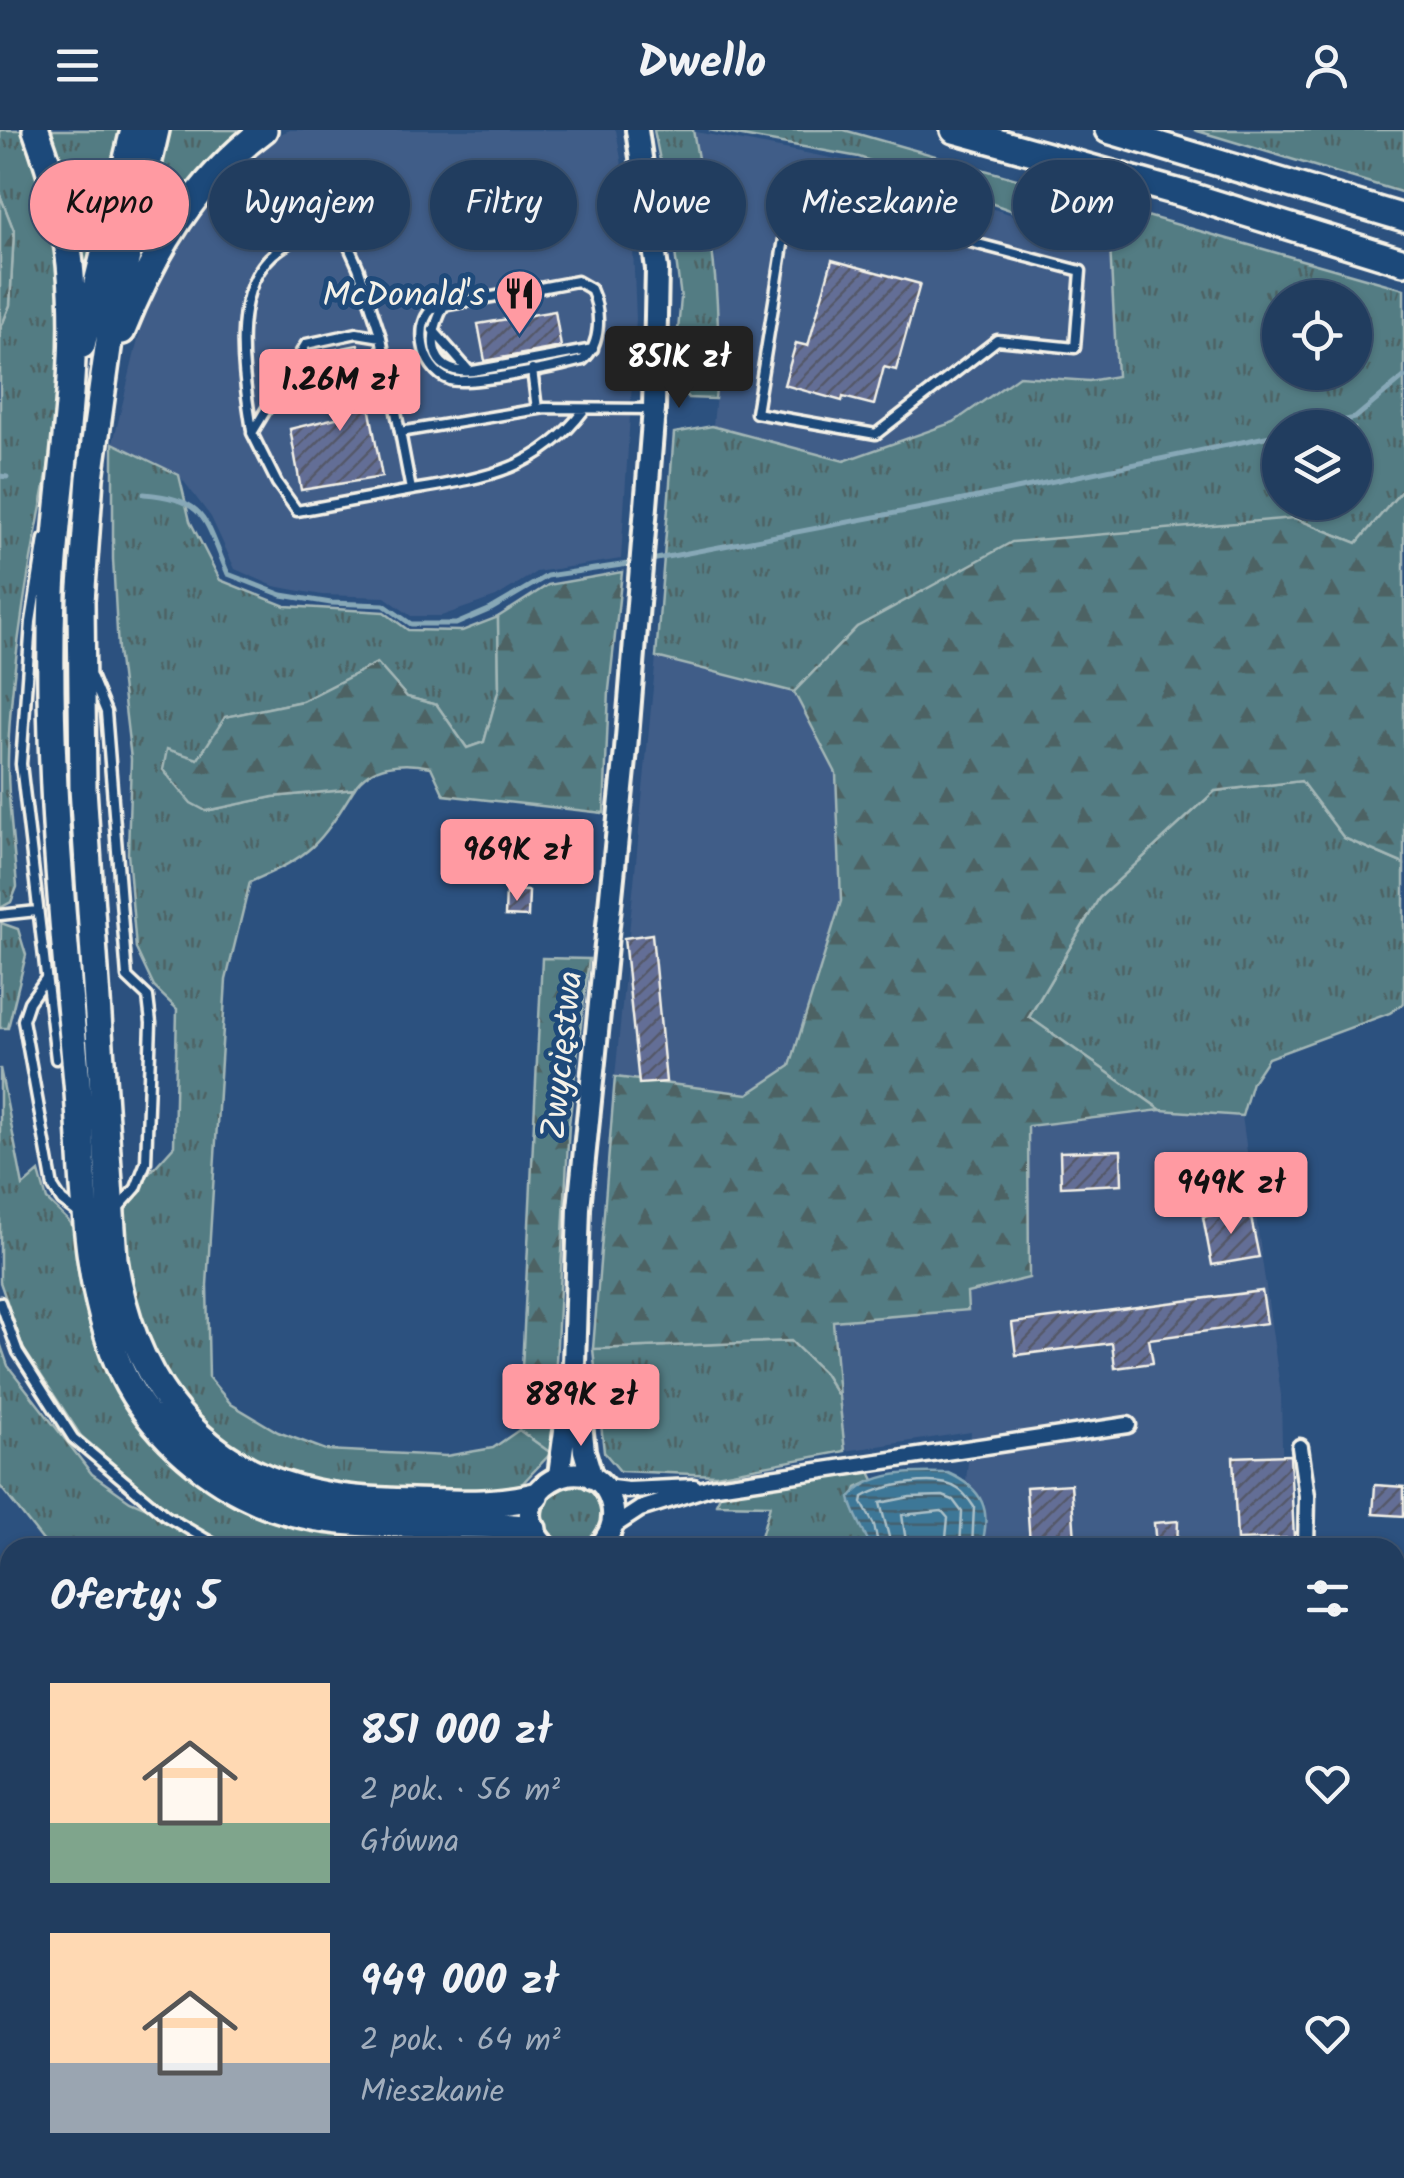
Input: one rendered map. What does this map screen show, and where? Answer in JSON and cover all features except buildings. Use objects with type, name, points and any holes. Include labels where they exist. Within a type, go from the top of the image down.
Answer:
[{"type":"highway","points":[[36,130],[58,200],[70,264],[70,399],[52,588],[50,730],[89,1240],[103,1320],[120,1370],[156,1424],[189,1457],[217,1479],[276,1508],[362,1523],[540,1538]]},
{"type":"highway","points":[[70,399],[134,130]]},
{"type":"highway","points":[[156,130],[111,326],[86,513],[80,601],[80,695],[114,1259],[128,1324],[141,1359],[160,1392],[185,1422],[210,1445],[268,1478],[298,1489],[367,1500],[490,1503],[535,1496]]},
{"type":"highway","points":[[104,388],[147,272],[171,229],[228,161],[264,130]]},
{"type":"highway","points":[[954,130],[1184,194],[1404,262]]},
{"type":"highway","points":[[1108,130],[1404,218]]},
{"type":"main road","name":"Zwycięstwa","points":[[559,1476],[574,1364],[579,1208],[654,410],[657,270],[638,131]]},
{"type":"main road","name":"Zwycięstwa","points":[[574,1364],[583,1446],[614,1510],[611,1528]]},
{"type":"main road","points":[[540,1538],[531,1510],[535,1496],[546,1482],[576,1473],[598,1483]]},
{"type":"main road","points":[[604,1538],[611,1528]]},
{"type":"street","points":[[611,1528],[640,1509],[710,1487],[1128,1426]]},
{"type":"street","points":[[1300,1446],[1307,1496],[1306,1538]]},
{"type":"street","points":[[598,1483],[628,1490],[710,1487]]},
{"type":"lane","points":[[791,195],[1081,271],[1075,348],[997,340],[876,434],[756,413],[791,195]]},
{"type":"lane","points":[[411,490],[380,338],[358,268],[336,218],[279,249],[262,266],[244,308],[243,368],[252,433],[276,482],[297,511],[474,480],[514,468],[558,439],[584,410]]},
{"type":"lane","points":[[582,282],[595,299],[597,334],[593,350],[576,362],[464,381],[442,376],[425,354],[422,330],[429,311],[446,303],[582,282]]},
{"type":"lane","points":[[446,303],[434,330],[433,344],[441,361],[455,370],[593,350]]},
{"type":"lane","points":[[434,330],[468,371]]},
{"type":"lane","points":[[252,433],[306,344],[358,333],[380,338]]},
{"type":"lane","points":[[532,370],[537,409]]},
{"type":"lane","points":[[400,432],[537,409],[654,410]]},
{"type":"lane","points":[[44,539],[31,622],[20,764],[56,1059]]},
{"type":"lane","points":[[91,675],[106,712],[127,978],[148,997],[151,1023],[146,1162],[136,1188],[119,1207]]},
{"type":"lane","points":[[0,914],[37,911]]},
{"type":"lane","points":[[46,978],[23,1020],[54,1186],[62,1202],[78,1213]]},
{"type":"lane","points":[[0,1302],[18,1352],[73,1438],[166,1516],[204,1538]]},
{"type":"shaded area","points":[[290,130],[616,130],[621,160],[597,160],[597,250],[633,250],[636,319],[621,559],[536,572],[496,597],[441,616],[411,616],[385,597],[322,595],[274,586],[235,569],[211,517],[179,475],[113,443],[151,299],[177,250],[189,250],[189,233],[209,206],[209,250],[410,250],[410,160],[252,160],[273,137]]},
{"type":"shaded area","points":[[691,131],[841,160],[766,160],[766,250],[993,250],[993,209],[1013,215],[1013,250],[1110,250],[1117,376],[1089,381],[1019,376],[954,422],[844,461],[712,435],[719,364],[714,250],[746,250],[746,160],[697,160]]},
{"type":"shaded area","points":[[656,657],[794,692],[836,773],[841,901],[790,1066],[748,1094],[615,1077]]},
{"type":"shaded area","points":[[1161,1110],[1242,1116],[1281,1395],[1284,1538],[984,1538],[985,1504],[966,1481],[971,1432],[845,1451],[833,1321],[967,1310],[967,1293],[1028,1126]]},
{"type":"green space","points":[[0,130],[25,130],[35,160],[30,160],[30,250],[55,251],[60,292],[60,375],[11,704],[8,774],[17,887],[11,902],[0,908],[0,330],[10,305],[14,231],[0,195]]},
{"type":"green space","points":[[44,130],[123,130],[116,160],[50,160]]},
{"type":"green space","points":[[167,130],[250,130],[226,160],[209,160],[209,181],[189,206],[189,160],[160,160]]},
{"type":"green space","points":[[654,130],[693,130],[698,160],[660,160]]},
{"type":"green space","points":[[709,130],[844,130],[950,160],[868,160]]},
{"type":"green space","points":[[1194,130],[1404,130],[1404,193],[1218,137]]},
{"type":"green space","points":[[993,172],[1013,178],[1013,211],[993,204]]},
{"type":"green space","points":[[0,195],[14,231],[10,305],[0,330]]},
{"type":"green space","points":[[1150,217],[1404,289],[1404,488],[1357,543],[1299,520],[1372,520],[1372,410],[1262,410],[1262,520],[1286,520],[857,627],[794,692],[656,657],[674,433],[712,426],[844,461],[954,422],[1019,376],[1089,381],[1117,376],[1110,250],[1150,250]]},
{"type":"green space","points":[[69,250],[95,250],[81,308]]},
{"type":"green space","points":[[139,250],[154,250],[133,276]]},
{"type":"green space","points":[[675,250],[712,250],[718,331],[715,399],[688,398],[674,374],[681,298]]},
{"type":"green space","points":[[113,443],[179,475],[190,521],[220,580],[285,606],[384,612],[408,630],[462,631],[498,617],[499,689],[484,742],[467,748],[437,705],[407,697],[377,663],[302,701],[225,717],[206,811],[272,797],[354,789],[312,847],[250,882],[226,980],[207,1285],[209,1378],[231,1404],[278,1432],[326,1450],[446,1456],[493,1448],[519,1430],[551,1453],[518,1488],[434,1491],[347,1486],[305,1478],[265,1464],[228,1444],[187,1408],[160,1366],[130,1301],[123,1281],[119,1207],[174,1146],[177,1009],[154,987],[136,949],[128,853],[131,759],[118,650],[113,559]]},
{"type":"green space","points":[[1404,488],[1404,864],[1344,838],[1301,781],[1215,791],[1099,898],[1029,1017],[1161,1110],[1028,1126],[1029,1278],[967,1293],[968,1310],[833,1321],[839,1397],[824,1373],[791,1341],[593,1349],[615,1077],[748,1094],[790,1066],[841,901],[836,773],[794,692],[857,627],[1012,542],[1299,520],[1357,543]]},
{"type":"green space","points":[[622,572],[609,690],[604,813],[444,795],[431,767],[409,764],[378,769],[354,789],[273,797],[206,811],[191,803],[163,770],[167,749],[198,759],[225,717],[302,701],[377,663],[407,697],[437,705],[467,748],[484,742],[499,688],[498,617],[548,585]]},
{"type":"green space","points":[[1301,781],[1344,838],[1404,864],[1404,1003],[1390,1013],[1268,1058],[1252,1082],[1242,1116],[1161,1110],[1029,1017],[1099,898],[1215,791]]},
{"type":"green space","points":[[1,923],[18,929],[26,955],[8,1028],[0,1028]]},
{"type":"green space","points":[[542,958],[589,959],[569,1124],[551,1453],[519,1430]]},
{"type":"green space","points":[[0,1068],[23,1186],[39,1172],[47,1200],[68,1220],[80,1240],[89,1312],[107,1367],[208,1485],[520,1538],[41,1538],[0,1486],[0,1343],[8,1366],[92,1474],[130,1501],[214,1537],[175,1516],[81,1436],[23,1348],[0,1282]]},
{"type":"green space","points":[[792,1341],[824,1373],[839,1397],[845,1451],[716,1475],[620,1471],[604,1452],[593,1349]]},
{"type":"green space","points":[[868,1468],[874,1480],[857,1488],[851,1504],[868,1538],[761,1538],[770,1505],[716,1504],[723,1490]]},
{"type":"green space","points":[[561,1487],[585,1487],[601,1503],[601,1527],[591,1538],[555,1538],[545,1527],[545,1503]]},
{"type":"water","points":[[948,1473],[970,1486],[985,1512],[983,1538],[866,1538],[850,1498],[869,1482]]},
{"type":"waterway","points":[[1365,410],[1404,377]]},
{"type":"waterway","points":[[646,561],[1262,438]]},
{"type":"waterway","points":[[0,476],[7,477]]},
{"type":"waterway","points":[[144,494],[181,501],[193,508],[208,527],[228,574],[282,595],[331,603],[384,605],[411,624],[456,624],[491,609],[547,576],[635,563]]},
{"type":"place","name":"McDonald's","points":[[520,336]]}]
